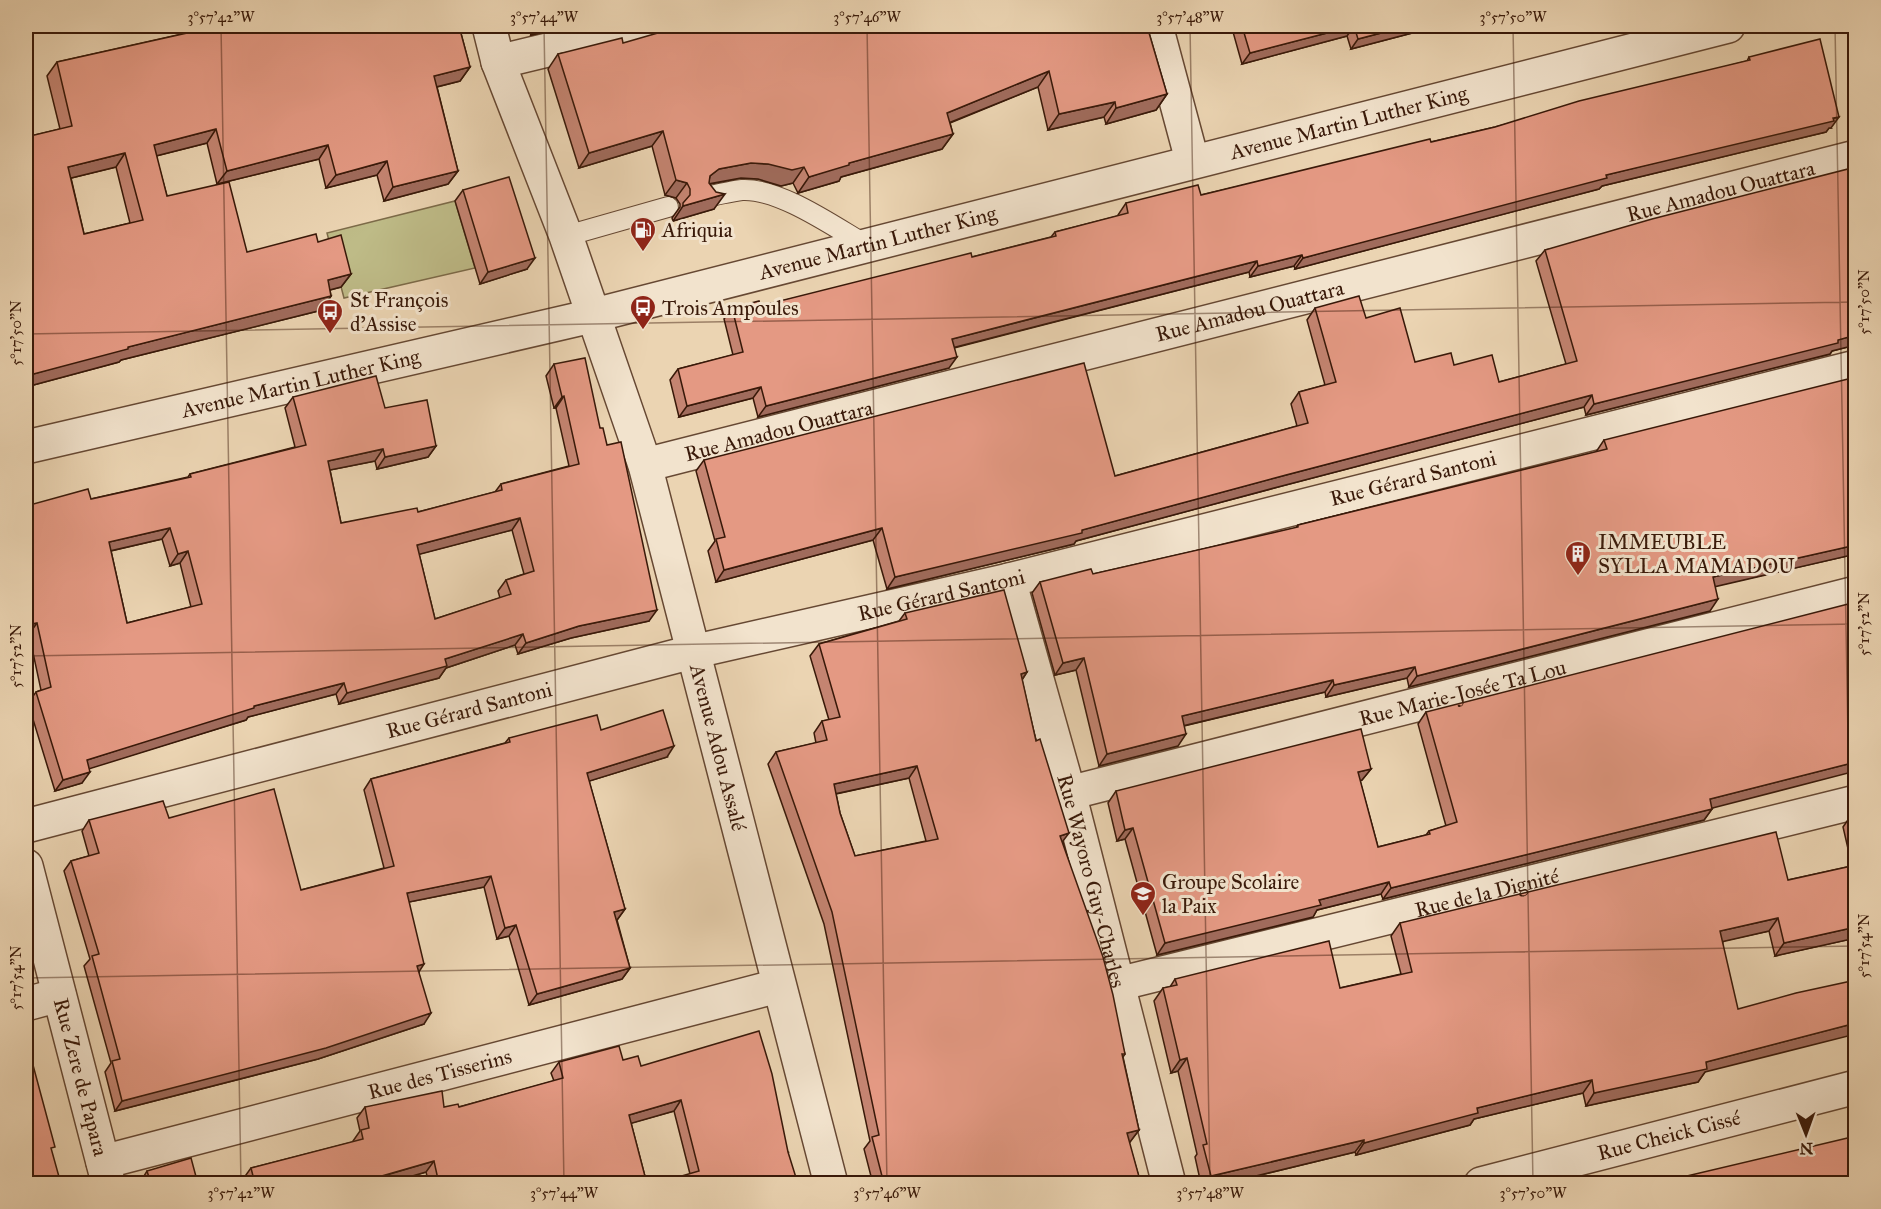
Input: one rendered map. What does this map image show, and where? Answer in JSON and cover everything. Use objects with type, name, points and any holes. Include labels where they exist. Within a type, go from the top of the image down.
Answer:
[{"type":"street","name":"Avenue Adou Assalé","points":[[489,26],[498,62],[566,236],[645,465],[831,1184]]},
{"type":"street","points":[[498,62],[647,26]]},
{"type":"street","points":[[1156,26],[1192,160]]},
{"type":"street","name":"Avenue Martin Luther King","points":[[26,447],[593,313],[1728,26]]},
{"type":"street","name":"Rue Amadou Ouattara","points":[[645,465],[1856,157]]},
{"type":"street","name":"Rue Gérard Santoni","points":[[26,826],[692,652],[1009,580],[1856,367]]},
{"type":"street","name":"Rue Wayoro Guy-Charles","points":[[1009,580],[1069,793],[1169,1184]]},
{"type":"street","name":"Rue Marie-Josée Ta Lou","points":[[1069,793],[1856,593]]},
{"type":"street","name":"Rue de la Dignité","points":[[1118,984],[1856,802]]},
{"type":"street","name":"Rue Zere de Papara","points":[[26,866],[106,1173]]},
{"type":"street","name":"Rue des Tisserins","points":[[106,1173],[778,986]]},
{"type":"street","points":[[26,1004],[59,995]]},
{"type":"street","name":"Rue Cheick Cissé","points":[[1481,1184],[1516,1179],[1856,1087]]},
{"type":"lane","points":[[710,196],[743,190],[781,199],[804,208],[864,244]]},
{"type":"lane","points":[[566,236],[668,207]]},
{"type":"shaded area","points":[[455,201],[475,268],[344,298],[327,233]]},
{"type":"building","points":[[190,26],[459,26],[470,67],[434,76],[458,171],[393,187],[387,161],[336,175],[328,145],[227,171],[216,129],[154,145],[167,196],[229,182],[247,252],[316,234],[318,242],[341,235],[351,274],[328,280],[331,296],[128,347],[128,349],[26,376],[26,137],[72,126],[57,62],[192,32]],"holes":[[[125,153],[143,220],[84,234],[68,167]]]},
{"type":"building","points":[[682,26],[1147,26],[1167,94],[1116,108],[1115,102],[1059,114],[1049,71],[947,113],[953,134],[849,163],[849,165],[809,177],[804,167],[792,170],[768,164],[751,163],[719,169],[710,176],[709,183],[716,192],[725,194],[683,206],[690,195],[690,189],[687,183],[676,180],[663,131],[589,153],[558,54],[622,38],[623,43]]},
{"type":"building","points":[[1242,26],[1354,26],[1250,53]]},
{"type":"building","points":[[1354,26],[1408,26],[1358,39]]},
{"type":"building","points":[[1820,39],[1839,117],[1833,118],[1834,121],[1606,175],[1607,178],[1303,258],[1302,255],[1258,266],[1257,261],[952,339],[957,357],[766,406],[761,387],[687,406],[678,369],[743,352],[732,308],[759,301],[760,306],[971,253],[972,257],[1056,236],[1055,232],[1128,213],[1126,203],[1198,185],[1201,195],[1430,139],[1431,142],[1495,127],[1579,101],[1750,60],[1749,57]]},
{"type":"building","points":[[1848,169],[1856,191],[1856,335],[1838,340],[1838,343],[1594,404],[1592,395],[1082,530],[1082,533],[895,577],[882,528],[724,570],[716,539],[725,537],[704,460],[1084,363],[1115,476],[1308,423],[1299,392],[1336,382],[1315,308],[1359,296],[1366,318],[1400,308],[1415,362],[1451,353],[1454,365],[1492,355],[1499,382],[1577,361],[1545,250],[1652,219]]},
{"type":"building","points":[[509,177],[535,258],[488,272],[463,190]]},
{"type":"building","points":[[585,358],[600,428],[603,428],[607,445],[621,442],[657,610],[579,626],[526,643],[523,634],[445,659],[447,666],[347,693],[344,683],[254,706],[254,708],[87,760],[90,772],[63,780],[36,692],[51,687],[37,623],[27,625],[26,618],[26,506],[88,489],[91,499],[191,477],[190,474],[306,445],[293,397],[376,376],[385,408],[427,400],[436,446],[385,457],[383,449],[328,461],[341,523],[417,508],[418,512],[502,490],[501,484],[579,464],[564,396],[562,397],[554,364]],"holes":[[[520,518],[534,571],[506,580],[511,594],[435,619],[417,545]],[[170,528],[178,554],[188,551],[202,604],[127,623],[109,542]]]},
{"type":"building","points":[[1856,377],[1856,545],[1713,577],[1718,599],[1417,676],[1415,667],[1334,685],[1333,680],[1182,716],[1186,734],[1107,754],[1084,658],[1063,663],[1040,582],[1091,569],[1093,574],[1298,527],[1298,525],[1607,449],[1604,440]]},
{"type":"building","points":[[1004,590],[1027,672],[1021,674],[1036,741],[1040,739],[1069,833],[1060,836],[1103,957],[1113,995],[1125,1054],[1122,1054],[1139,1130],[1127,1133],[1141,1184],[884,1184],[872,1137],[879,1135],[832,912],[776,752],[827,740],[822,721],[840,717],[819,644],[907,619],[905,613]],"holes":[[[917,766],[938,839],[855,856],[840,813],[834,784]]]},
{"type":"building","points":[[1856,602],[1856,762],[1710,799],[1712,809],[1391,888],[1389,882],[1319,900],[1321,905],[1165,943],[1133,828],[1125,830],[1116,791],[1361,729],[1371,769],[1358,772],[1378,847],[1430,834],[1429,831],[1457,822],[1426,712]]},
{"type":"building","points":[[663,710],[674,746],[587,773],[625,909],[614,912],[630,968],[537,994],[516,925],[505,928],[491,876],[407,893],[424,964],[417,966],[431,1013],[326,1048],[122,1101],[112,1061],[120,1059],[92,956],[99,954],[71,861],[99,853],[89,820],[163,801],[169,818],[274,789],[301,890],[394,866],[371,779],[510,742],[509,738],[597,715],[601,730]]},
{"type":"building","points":[[1852,814],[1856,814],[1856,831]]},
{"type":"building","points":[[1776,832],[1788,880],[1856,865],[1856,927],[1784,943],[1778,918],[1720,931],[1738,1009],[1856,980],[1856,1023],[1706,1062],[1707,1069],[1594,1093],[1592,1080],[1477,1108],[1478,1113],[1364,1143],[1364,1140],[1211,1176],[1203,1145],[1207,1144],[1187,1058],[1180,1060],[1163,988],[1177,985],[1175,979],[1329,941],[1340,988],[1412,972],[1400,923]]},
{"type":"building","points":[[759,1031],[772,1074],[788,1152],[798,1184],[654,1184],[699,1171],[681,1100],[629,1115],[647,1184],[439,1184],[434,1161],[357,1184],[255,1184],[251,1168],[363,1139],[361,1130],[369,1128],[365,1107],[442,1091],[444,1107],[458,1104],[459,1107],[563,1078],[559,1062],[619,1046],[623,1060],[638,1056],[641,1066]]},
{"type":"building","points":[[26,1039],[55,1147],[51,1148],[61,1184],[26,1184]]},
{"type":"building","points":[[1856,1136],[1856,1184],[1653,1184]]},
{"type":"building","points":[[191,1158],[198,1184],[151,1184],[147,1171]]},
{"type":"place","name":"Afriquia","points":[[643,253]]},
{"type":"place","name":"Trois Ampoules","points":[[643,331]]},
{"type":"place","name":"St François d'Assise","points":[[330,335]]},
{"type":"place","name":"IMMEUBLE SYLLA MAMADOU","points":[[1578,577]]},
{"type":"place","name":"Groupe Scolaire la Paix","points":[[1143,917]]}]
